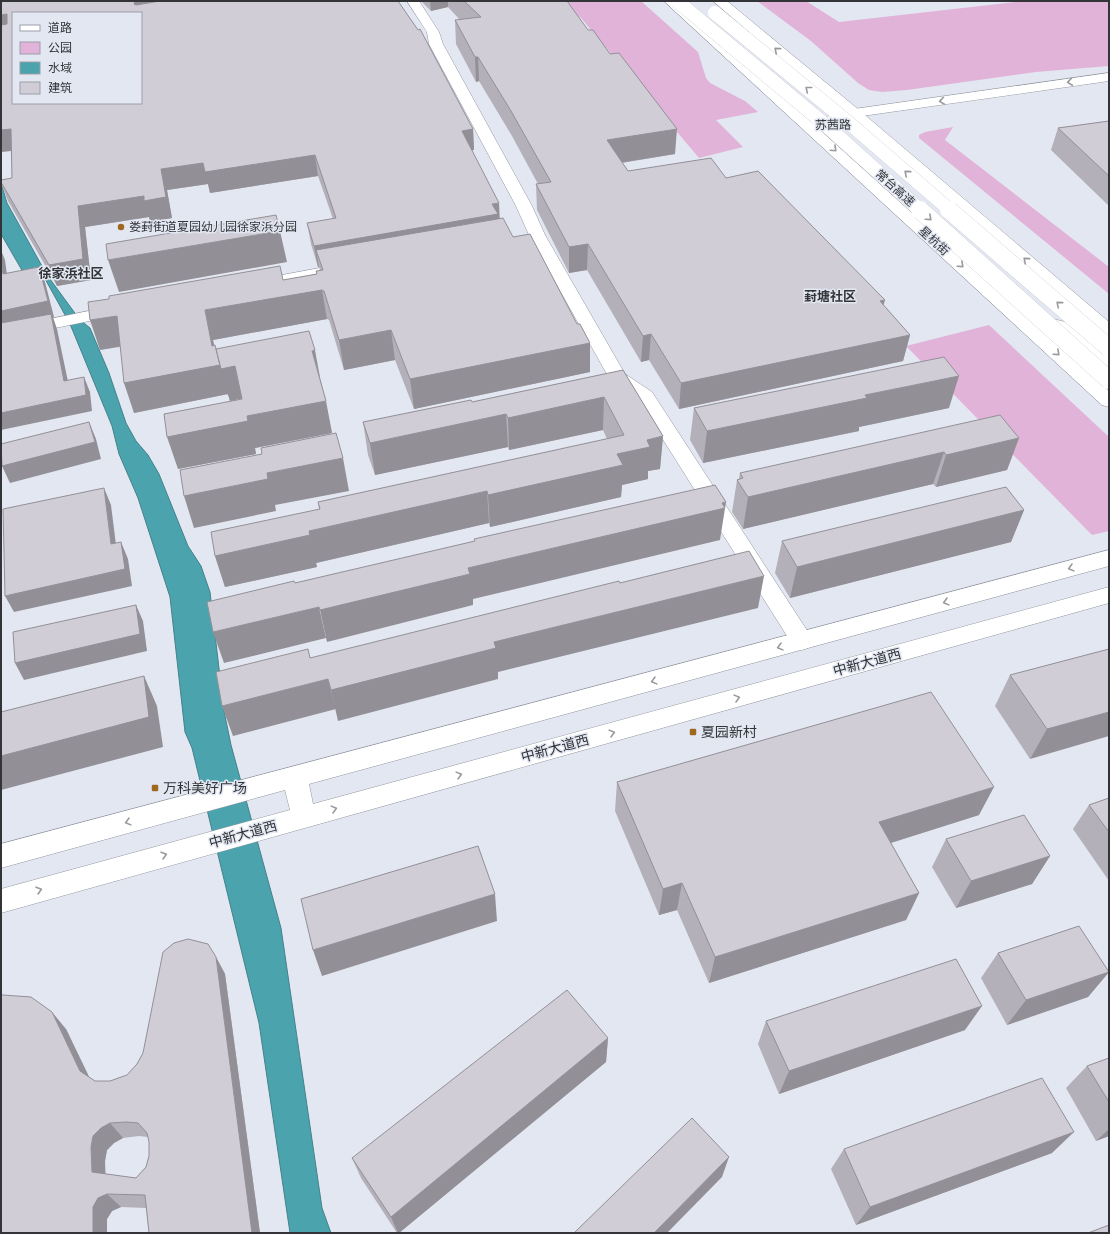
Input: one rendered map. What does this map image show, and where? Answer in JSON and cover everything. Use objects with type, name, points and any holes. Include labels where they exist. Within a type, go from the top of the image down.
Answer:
[{"type":"main road","points":[[414,1],[433,32],[436,44],[524,206],[529,236],[618,378],[645,396],[802,641]]},
{"type":"main road","name":"星杭街","points":[[670,1],[809,126],[1109,401]]},
{"type":"main road","name":"常台高速","points":[[677,1],[828,127],[1109,380]]},
{"type":"main road","points":[[712,3],[854,113],[1109,331]]},
{"type":"main road","name":"常台高速","points":[[712,3],[1109,348]]},
{"type":"main road","name":"苏茜路","points":[[809,126],[854,113],[1109,77]]},
{"type":"main road","name":"苏茜路","points":[[809,126],[867,124],[1109,88]]},
{"type":"main road","points":[[242,287],[365,265]]},
{"type":"main road","points":[[1,334],[135,307]]},
{"type":"main road","points":[[1014,314],[1067,328],[1109,365]]},
{"type":"main road","points":[[1,856],[1109,558]]},
{"type":"main road","name":"中新大道西","points":[[1,901],[202,844],[304,818],[1109,595]]},
{"type":"main road","points":[[295,778],[304,818]]},
{"type":"green space","points":[[561,1],[641,1],[698,52],[706,78],[710,83],[745,101],[758,112],[716,120],[743,147],[699,158],[581,18]]},
{"type":"green space","points":[[757,1],[806,1],[839,22],[1025,1],[1109,1],[1109,66],[1036,72],[907,90],[882,92],[869,90],[858,83],[811,41]]},
{"type":"green space","points":[[953,127],[945,140],[1109,267],[1109,294],[919,138],[919,135],[925,132]]},
{"type":"green space","points":[[989,325],[1109,437],[1109,531],[1092,535],[906,346]]},
{"type":"water","points":[[1,183],[7,203],[47,275],[80,320],[90,328],[109,373],[126,423],[136,441],[148,455],[159,474],[188,546],[201,566],[210,592],[224,711],[231,745],[281,928],[322,1208],[331,1233],[290,1233],[259,1023],[192,748],[185,732],[170,597],[138,498],[119,454],[112,426],[70,324],[44,277],[27,279],[1,234]]},
{"type":"building","points":[[1,1],[135,1],[134,4],[136,5],[160,1],[398,1],[418,30],[420,29],[473,129],[462,131],[499,203],[492,204],[498,214],[314,246],[307,223],[336,218],[315,155],[205,172],[203,163],[161,169],[166,197],[144,201],[144,196],[78,206],[83,259],[49,265],[1,182],[1,180],[12,178],[11,129],[1,130],[1,25],[7,24],[7,14],[1,15]]},
{"type":"building","points":[[464,1],[567,1],[588,30],[593,30],[610,54],[619,53],[677,129],[607,140],[628,171],[711,158],[726,178],[758,171],[885,300],[880,301],[910,335],[681,383],[651,334],[643,336],[588,244],[569,247],[536,184],[551,182],[511,111],[478,57],[475,57],[455,20],[481,17]]},
{"type":"building","points":[[1109,121],[1109,176],[1058,128]]},
{"type":"building","points":[[276,215],[280,231],[108,260],[106,244]]},
{"type":"building","points":[[503,218],[513,237],[530,234],[577,324],[580,324],[590,343],[410,379],[391,330],[339,340],[324,291],[322,290],[205,310],[212,346],[215,345],[220,365],[124,383],[117,316],[90,320],[88,302],[109,299],[109,296],[280,266],[283,280],[317,274],[316,271],[323,270],[316,250]]},
{"type":"building","points":[[1,260],[3,274],[39,267],[48,301],[1,311]]},
{"type":"building","points":[[51,314],[64,381],[84,377],[86,395],[1,413],[1,323]]},
{"type":"building","points":[[309,331],[315,350],[312,351],[326,401],[247,416],[248,421],[167,437],[164,414],[242,399],[235,366],[221,369],[216,349]]},
{"type":"building","points":[[944,357],[959,376],[865,395],[867,398],[707,431],[694,408]]},
{"type":"building","points":[[623,370],[663,436],[647,440],[650,447],[617,454],[623,465],[488,495],[487,491],[309,531],[310,535],[215,556],[211,532],[320,509],[318,502],[624,435],[604,397],[508,418],[506,414],[370,443],[363,422],[471,400],[472,402]]},
{"type":"building","points":[[1000,415],[1019,438],[946,455],[944,452],[748,497],[737,480],[743,478],[740,473]]},
{"type":"building","points":[[89,422],[95,442],[2,466],[1,444]]},
{"type":"building","points":[[336,433],[343,458],[267,473],[268,479],[184,496],[180,470],[262,454],[261,448]]},
{"type":"building","points":[[715,485],[726,502],[722,503],[725,508],[468,568],[470,574],[320,610],[319,607],[213,632],[207,602],[475,541],[474,539]]},
{"type":"building","points":[[1006,487],[1024,510],[797,567],[782,541]]},
{"type":"building","points":[[104,488],[111,544],[121,542],[125,569],[5,596],[3,509]]},
{"type":"building","points":[[749,551],[764,576],[494,642],[496,648],[331,690],[328,679],[222,706],[216,672],[308,649],[310,658],[619,581],[620,583]]},
{"type":"building","points":[[136,605],[140,634],[15,663],[13,632]]},
{"type":"building","points":[[1109,649],[1109,712],[1047,729],[1010,675]]},
{"type":"building","points":[[144,676],[149,717],[1,756],[1,712]]},
{"type":"building","points":[[931,692],[994,787],[879,822],[919,893],[715,957],[682,883],[663,889],[617,782]]},
{"type":"building","points":[[1109,798],[1109,832],[1089,805]]},
{"type":"building","points":[[1024,815],[1050,856],[971,881],[946,839]]},
{"type":"building","points":[[478,846],[495,894],[313,950],[301,899]]},
{"type":"building","points":[[1079,926],[1109,972],[1026,1000],[998,953]]},
{"type":"building","points":[[188,939],[208,944],[216,957],[252,1233],[149,1233],[145,1195],[107,1194],[98,1198],[93,1207],[93,1233],[1,1233],[1,995],[31,997],[52,1012],[80,1071],[95,1081],[110,1081],[127,1075],[137,1064],[143,1053],[163,952],[174,943]],"holes":[[[110,1123],[138,1123],[147,1133],[149,1142],[149,1156],[146,1167],[136,1178],[92,1172],[91,1147],[93,1136],[101,1128]]]},
{"type":"building","points":[[956,959],[982,1006],[789,1071],[766,1021]]},
{"type":"building","points":[[567,990],[608,1038],[391,1217],[352,1158]]},
{"type":"building","points":[[1109,1058],[1109,1102],[1087,1066]]},
{"type":"building","points":[[1042,1078],[1074,1132],[870,1207],[844,1149]]},
{"type":"building","points":[[692,1118],[729,1157],[654,1233],[574,1233]]},
{"type":"building","points":[[1109,1225],[1109,1233],[1088,1233]]},
{"type":"place","name":"娄葑街道夏园幼儿园徐家浜分园","points":[[121,227]]},
{"type":"place","name":"夏园新村","points":[[693,732]]},
{"type":"place","name":"万科美好广场","points":[[155,788]]},
{"type":"district","name":"徐家浜社区","points":[[71,273]]},
{"type":"district","name":"葑塘社区","points":[[830,296]]}]
